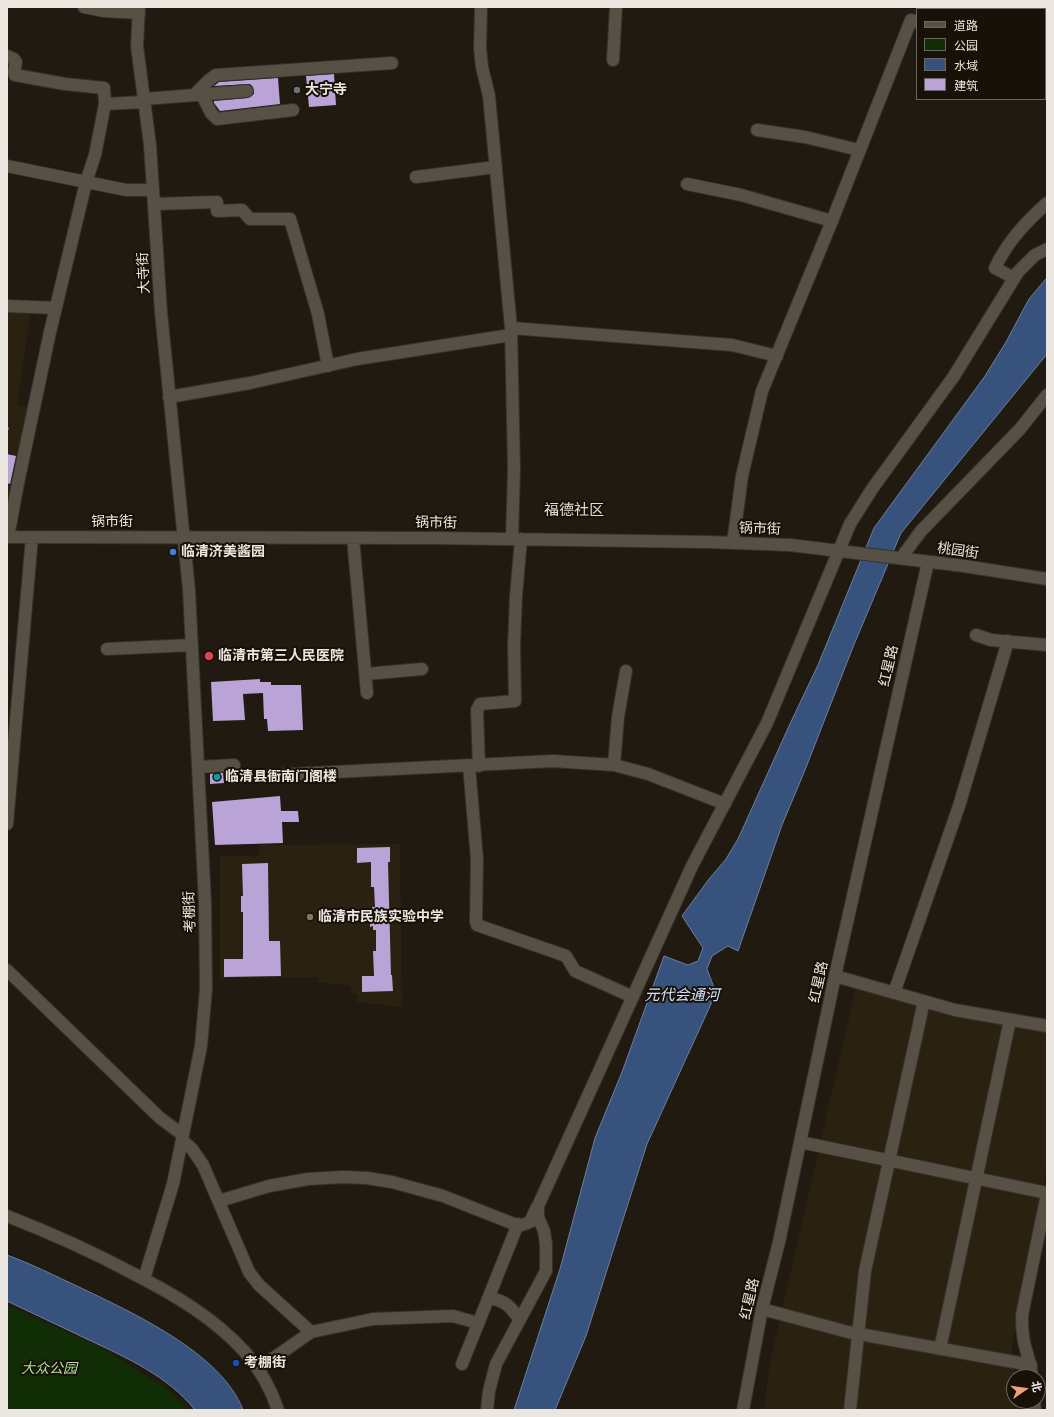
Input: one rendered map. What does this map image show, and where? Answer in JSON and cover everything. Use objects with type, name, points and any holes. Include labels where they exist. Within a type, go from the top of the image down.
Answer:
[{"type":"street","points":[[84,7],[104,11],[139,10]]},
{"type":"street","points":[[481,7],[480,48],[482,67],[489,96],[511,331],[517,539],[514,631],[515,701],[483,702],[477,710],[474,766],[477,859],[476,920],[477,925],[566,956],[575,971],[633,997]]},
{"type":"street","points":[[613,60],[616,7]]},
{"type":"street","name":"大寺街","points":[[139,10],[137,46],[150,145],[161,312],[184,537]]},
{"type":"street","points":[[733,543],[742,476],[762,391],[832,222],[859,150],[914,21]]},
{"type":"street","points":[[7,56],[14,59],[16,62],[14,72],[15,75],[64,84],[104,88],[105,104],[95,155],[86,182],[56,308],[18,483],[8,537]]},
{"type":"street","points":[[198,95],[209,80],[216,75],[392,63]]},
{"type":"street","points":[[105,104],[247,91]]},
{"type":"street","points":[[198,95],[217,119],[293,110]]},
{"type":"street","points":[[758,130],[805,137],[859,150]]},
{"type":"street","points":[[7,166],[126,190],[153,190]]},
{"type":"street","points":[[416,177],[496,166]]},
{"type":"street","points":[[687,184],[763,201],[832,222]]},
{"type":"street","points":[[154,204],[216,202],[217,212],[242,210],[250,219],[290,219],[318,314],[328,366]]},
{"type":"street","points":[[1014,278],[995,268],[1001,254],[1014,236],[1047,203]]},
{"type":"street","points":[[219,1201],[269,1186],[308,1179],[342,1177],[367,1178],[392,1182],[443,1196],[518,1224],[526,1224],[530,1222],[692,866],[767,723],[850,524],[872,489],[954,376],[1018,272],[1035,255],[1047,248]]},
{"type":"street","points":[[7,306],[56,308]]},
{"type":"street","points":[[169,397],[250,383],[357,359],[511,331],[732,345],[776,356]]},
{"type":"street","points":[[901,558],[921,531],[1020,429],[1047,395]]},
{"type":"street","name":"锅市街","points":[[8,537],[517,539],[733,543],[790,545],[864,554]]},
{"type":"street","points":[[7,824],[32,537]]},
{"type":"street","name":"考棚街","points":[[144,1279],[173,1184],[201,1046],[206,989],[205,903],[190,590],[184,537]]},
{"type":"street","points":[[353,538],[367,693]]},
{"type":"street","name":"桃园街","points":[[864,554],[1047,579]]},
{"type":"street","name":"红星路","points":[[743,1410],[762,1309],[779,1242],[835,976],[928,562]]},
{"type":"street","points":[[976,635],[991,640],[1047,645]]},
{"type":"street","points":[[894,993],[959,806],[1008,641]]},
{"type":"street","points":[[107,649],[192,645]]},
{"type":"street","points":[[366,674],[422,669]]},
{"type":"street","points":[[614,765],[618,717],[626,671]]},
{"type":"street","points":[[198,767],[234,765],[235,777],[553,761],[614,765],[648,774],[725,804]]},
{"type":"street","points":[[7,970],[155,1113],[182,1137],[203,1165],[249,1272],[259,1285],[311,1332]]},
{"type":"street","points":[[835,976],[955,1010],[1047,1026]]},
{"type":"street","points":[[850,1410],[865,1271],[924,1001]]},
{"type":"street","points":[[940,1348],[1010,1020]]},
{"type":"street","points":[[800,1142],[1047,1193],[1022,1315],[1022,1332],[1031,1369]]},
{"type":"street","points":[[488,1410],[489,1391],[496,1364],[546,1271],[546,1244],[544,1231],[538,1217],[538,1206]]},
{"type":"street","points":[[7,1216],[34,1226],[96,1254],[195,1308],[229,1335],[246,1353],[262,1375],[278,1410]]},
{"type":"street","points":[[462,1364],[518,1224]]},
{"type":"street","points":[[489,1298],[498,1299],[508,1305],[520,1320]]},
{"type":"street","points":[[762,1309],[858,1334],[940,1348],[1024,1369]]},
{"type":"street","points":[[258,1369],[311,1332],[373,1319],[453,1316],[478,1323]]},
{"type":"shaded area","points":[[7,309],[31,311],[17,405],[28,407],[7,515]]},
{"type":"shaded area","name":"临清市民族实验中学","points":[[400,844],[402,1007],[357,1002],[358,994],[350,993],[351,986],[319,982],[319,977],[220,978],[220,856],[259,856],[259,845]]},
{"type":"shaded area","points":[[856,988],[1047,1030],[1047,1168],[1012,1345],[1014,1369],[1006,1369],[1006,1409],[1019,1410],[764,1410],[770,1361]]},
{"type":"green space","name":"大众公园","points":[[7,1305],[104,1349],[170,1391],[187,1410],[7,1410]]},
{"type":"water","name":"元代会通河","points":[[1047,278],[1047,354],[901,533],[853,647],[782,825],[738,951],[728,946],[712,956],[707,969],[716,993],[647,1144],[586,1336],[555,1410],[514,1410],[560,1269],[595,1138],[622,1072],[664,956],[688,965],[698,961],[703,948],[682,916],[709,879],[726,859],[738,839],[818,665],[874,528],[985,376],[1006,342],[1029,299]]},
{"type":"water","points":[[7,1255],[100,1297],[173,1336],[216,1370],[232,1389],[243,1410],[195,1410],[172,1387],[146,1369],[7,1301]]},
{"type":"building","points":[[334,74],[336,105],[309,107],[306,76]]},
{"type":"building","points":[[278,78],[280,104],[220,111],[214,103],[214,101],[248,98],[254,94],[253,87],[250,84],[214,86],[219,82]]},
{"type":"building","points":[[7,454],[16,456],[10,484],[7,483]]},
{"type":"building","points":[[260,679],[260,682],[271,682],[271,685],[301,685],[303,730],[268,731],[267,719],[264,719],[263,693],[243,694],[245,720],[213,721],[211,682]]},
{"type":"building","name":"临清县衙南门阁楼","points":[[223,773],[224,783],[210,784],[210,774]]},
{"type":"building","points":[[280,796],[281,811],[298,811],[299,822],[282,822],[283,843],[215,845],[212,802]]},
{"type":"building","points":[[390,847],[390,862],[388,862],[391,975],[393,991],[362,992],[362,976],[374,976],[373,951],[376,951],[376,930],[373,930],[373,926],[370,927],[370,911],[372,911],[372,907],[375,907],[374,887],[371,887],[371,862],[357,863],[357,848]]},
{"type":"building","points":[[268,863],[269,941],[280,941],[281,976],[224,977],[224,959],[243,959],[243,912],[241,912],[241,896],[243,896],[242,864]]},
{"type":"place","name":"大宁寺","points":[[297,90]]},
{"type":"place","name":"临清济美酱园","points":[[173,552]]},
{"type":"place","name":"临清市第三人民医院","points":[[209,656]]},
{"type":"place","name":"临清县衙南门阁楼","points":[[217,777]]},
{"type":"place","name":"临清市民族实验中学","points":[[310,917]]},
{"type":"place","name":"考棚街","points":[[236,1363]]},
{"type":"district","name":"福德社区","points":[[574,511]]}]
